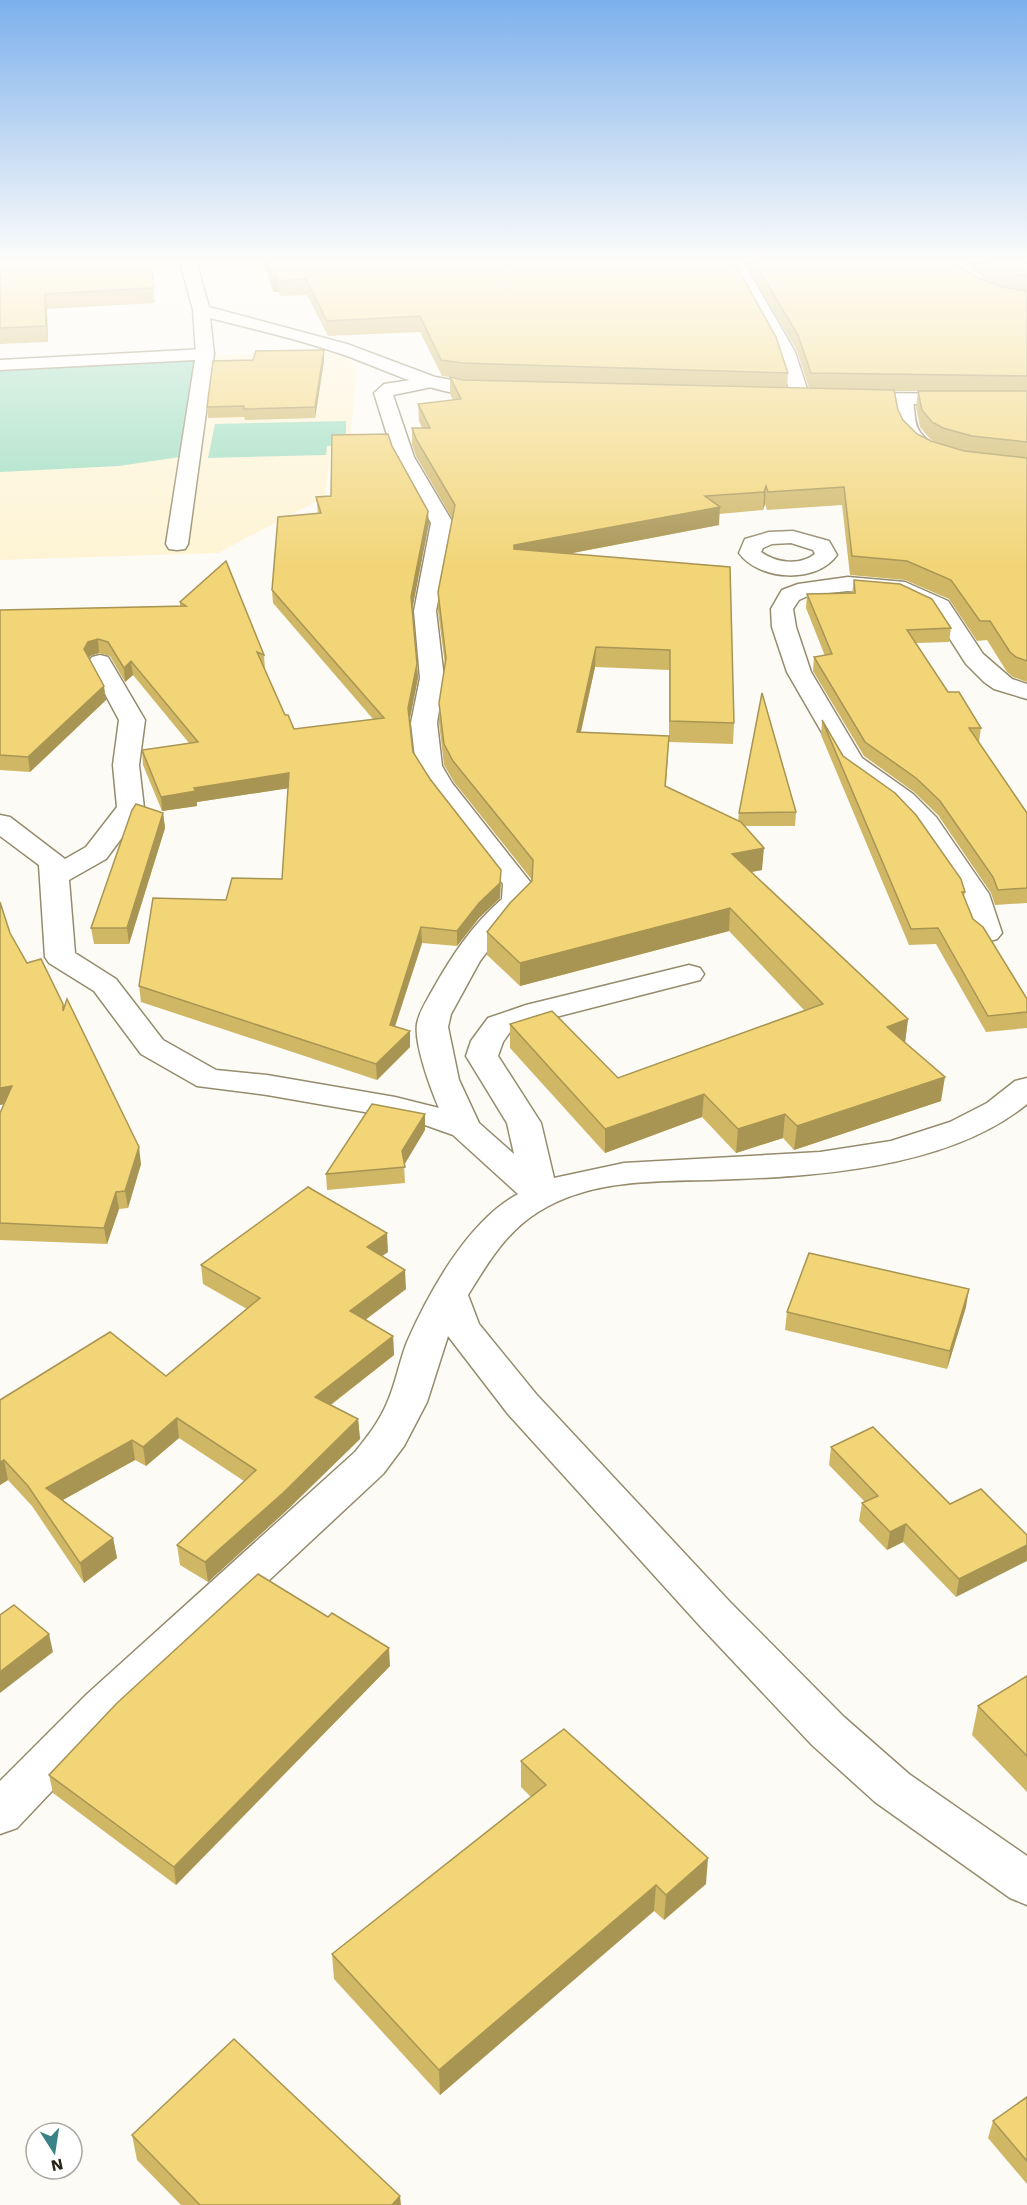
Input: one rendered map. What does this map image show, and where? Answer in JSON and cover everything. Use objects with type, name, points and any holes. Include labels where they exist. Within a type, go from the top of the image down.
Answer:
[{"type":"street","points":[[0,365],[77,361]]},
{"type":"street","points":[[177,544],[205,361]]},
{"type":"street","points":[[375,361],[431,382],[463,388],[520,390]]},
{"type":"street","points":[[789,361],[801,399]]},
{"type":"street","points":[[431,382],[391,388],[383,393],[391,428],[423,492],[440,513],[442,523],[425,611],[432,678],[424,723],[429,766],[441,786],[517,883],[516,902],[498,918],[466,958],[435,1014],[432,1027],[442,1080],[465,1128],[541,1196]]},
{"type":"street","points":[[777,398],[1027,400]]},
{"type":"street","points":[[903,400],[905,419],[913,437],[937,453],[961,459],[1027,468]]},
{"type":"street","points":[[807,566],[826,585]]},
{"type":"street","points":[[987,933],[975,894],[926,823],[904,800],[852,763],[799,672],[784,627],[782,609],[790,595],[826,585],[877,585],[905,589],[940,606],[974,659],[993,677],[1003,684],[1027,692]]},
{"type":"street","points":[[53,877],[96,854],[131,808],[126,765],[132,720],[100,662]]},
{"type":"street","points":[[0,823],[53,862],[60,957],[105,985],[152,1047],[208,1079],[267,1085],[395,1107],[465,1128]]},
{"type":"street","points":[[541,1196],[524,1123],[482,1056],[487,1041],[499,1025],[537,1012],[689,974]]},
{"type":"street","points":[[0,1813],[103,1707],[369,1463],[390,1436],[407,1402],[426,1343],[450,1295],[486,1238],[510,1216],[541,1196],[594,1179],[641,1171],[773,1167],[844,1161],[887,1152],[955,1132],[996,1112],[1027,1088]]},
{"type":"street","points":[[450,1295],[462,1328],[522,1404],[716,1614],[828,1731],[892,1788],[1027,1883]]},
{"type":"shaded area","points":[[113,361],[350,361],[357,365],[350,446],[331,447],[325,497],[218,553],[0,560],[0,367]]},
{"type":"green space","points":[[196,361],[180,457],[119,466],[0,472],[0,371]]},
{"type":"green space","points":[[346,421],[346,445],[327,446],[326,455],[208,458],[215,424]]},
{"type":"building","points":[[213,361],[322,361],[315,407],[244,409],[244,406],[207,407]]},
{"type":"building","points":[[448,361],[784,361],[788,373]]},
{"type":"building","points":[[807,361],[1027,361],[1027,376],[811,373]]},
{"type":"building","points":[[450,377],[463,380],[894,390],[898,410],[903,420],[917,434],[931,441],[964,451],[1027,458],[1027,661],[1010,652],[990,621],[980,621],[951,580],[907,561],[852,556],[844,487],[768,492],[766,486],[764,492],[705,496],[720,507],[514,545],[514,549],[730,567],[734,723],[670,721],[670,650],[596,647],[577,732],[669,736],[665,786],[741,822],[764,848],[732,854],[908,1019],[887,1027],[945,1077],[797,1126],[785,1114],[738,1129],[704,1094],[605,1129],[510,1024],[552,1011],[618,1078],[823,1004],[730,908],[520,963],[487,932],[510,903],[532,881],[533,860],[453,761],[444,744],[439,703],[446,658],[438,592],[455,505],[416,439],[412,428],[430,428],[418,404],[461,399]]},
{"type":"building","points":[[918,391],[1027,391],[1027,442],[972,436],[943,428],[932,422],[922,410]]},
{"type":"building","points":[[388,434],[392,446],[428,511],[411,597],[417,664],[408,708],[413,752],[430,779],[501,870],[500,883],[479,903],[457,931],[421,927],[390,1025],[410,1031],[376,1064],[139,986],[153,898],[226,900],[232,878],[282,879],[289,773],[194,788],[196,791],[161,797],[142,750],[198,742],[131,661],[124,668],[108,642],[98,639],[88,642],[84,649],[104,686],[28,757],[0,755],[0,610],[186,606],[180,602],[226,561],[264,655],[257,652],[285,715],[288,715],[294,729],[384,718],[272,590],[278,517],[321,513],[316,497],[331,496],[332,435]]},
{"type":"building","points":[[854,580],[900,584],[932,599],[951,628],[907,630],[948,692],[959,692],[981,728],[969,728],[1027,813],[1027,888],[998,890],[993,877],[940,801],[916,778],[865,742],[814,657],[832,654],[807,594],[855,593]]},
{"type":"building","points":[[762,693],[796,812],[739,813]]},
{"type":"building","points":[[822,720],[843,756],[895,793],[916,815],[961,879],[965,892],[962,892],[973,919],[983,927],[1027,999],[1027,1012],[988,1016],[938,928],[911,929]]},
{"type":"building","points":[[136,804],[163,813],[127,928],[91,928],[132,810]]},
{"type":"building","points":[[0,902],[10,933],[27,963],[41,959],[63,1004],[63,1011],[67,999],[139,1147],[125,1191],[116,1192],[104,1228],[0,1223],[0,1113],[12,1086],[0,1088]]},
{"type":"building","points":[[372,1104],[425,1114],[402,1151],[405,1167],[326,1174]]},
{"type":"building","points":[[308,1187],[387,1233],[367,1247],[405,1270],[350,1311],[393,1336],[315,1397],[358,1419],[283,1493],[205,1562],[177,1545],[256,1470],[177,1418],[143,1447],[132,1440],[46,1488],[113,1538],[80,1563],[28,1486],[4,1460],[0,1462],[0,1400],[110,1332],[166,1376],[260,1298],[201,1265]]},
{"type":"building","points":[[809,1253],[969,1289],[950,1351],[787,1312]]},
{"type":"building","points":[[873,1427],[950,1504],[981,1489],[1027,1535],[1027,1545],[959,1579],[906,1524],[890,1532],[862,1503],[878,1496],[831,1447]]},
{"type":"building","points":[[258,1574],[328,1617],[332,1613],[389,1648],[174,1867],[49,1775],[117,1703]]},
{"type":"building","points":[[14,1605],[49,1634],[0,1672],[0,1615]]},
{"type":"building","points":[[1027,1676],[1027,1756],[978,1706]]},
{"type":"building","points":[[564,1729],[708,1858],[666,1895],[656,1885],[439,2070],[332,1954],[546,1785],[521,1761]]},
{"type":"building","points":[[234,2039],[400,2196],[392,2205],[200,2205],[132,2135]]},
{"type":"building","points":[[1027,2097],[1027,2161],[993,2121]]}]
